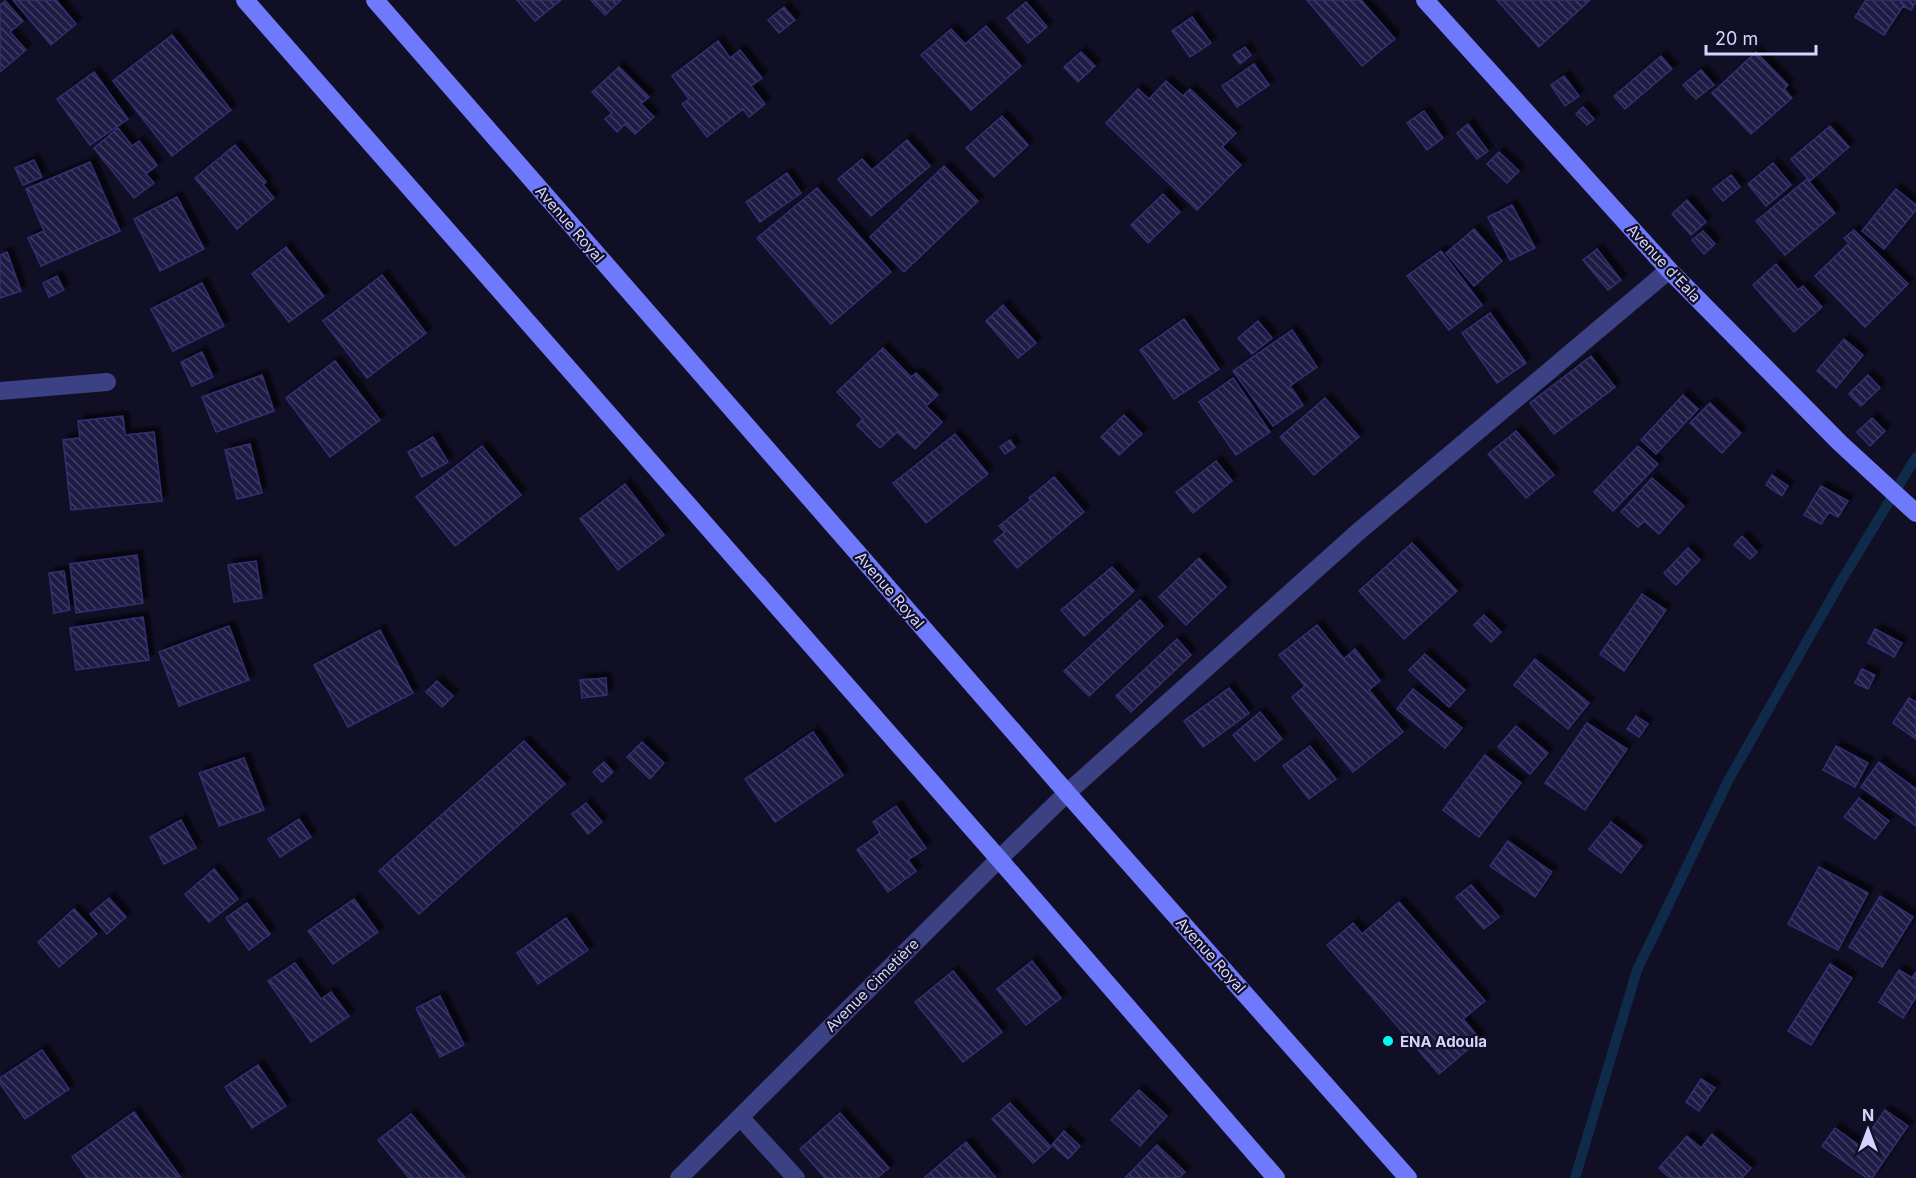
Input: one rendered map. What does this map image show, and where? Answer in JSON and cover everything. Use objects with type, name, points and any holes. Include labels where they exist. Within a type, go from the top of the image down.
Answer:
[{"type":"street","points":[[245,0],[1276,1178]]},
{"type":"street","name":"Avenue Royal","points":[[375,0],[1067,793],[1408,1178]]},
{"type":"street","name":"Avenue d'Eala","points":[[1425,0],[1669,270],[1840,443],[1914,512]]},
{"type":"street","name":"Avenue Cimetière","points":[[679,1178],[1067,793],[1358,532],[1669,270]]},
{"type":"street","points":[[0,391],[107,382]]},
{"type":"street","points":[[740,1117],[796,1178]]},
{"type":"building","points":[[13,0],[56,0],[76,24],[51,45]]},
{"type":"building","points":[[517,0],[561,0],[535,21]]},
{"type":"building","points":[[591,0],[621,0],[605,15]]},
{"type":"building","points":[[1307,0],[1361,0],[1395,39],[1362,66]]},
{"type":"building","points":[[1497,0],[1590,0],[1539,47]]},
{"type":"building","points":[[1866,0],[1916,0],[1916,2],[1911,10],[1903,6],[1884,35],[1855,17]]},
{"type":"building","points":[[5,1],[23,21],[10,32],[26,50],[0,72],[0,5]]},
{"type":"building","points":[[1026,2],[1047,27],[1028,43],[1007,18]]},
{"type":"building","points":[[784,7],[795,20],[779,33],[768,20]]},
{"type":"building","points":[[1192,17],[1211,43],[1190,57],[1172,31]]},
{"type":"building","points":[[986,26],[1021,66],[971,110],[921,55],[951,29],[965,44]]},
{"type":"building","points":[[172,35],[231,110],[172,156],[113,81]]},
{"type":"building","points":[[718,41],[730,58],[740,50],[762,78],[751,86],[765,104],[749,117],[743,109],[707,137],[682,104],[689,99],[672,76]]},
{"type":"building","points":[[1245,47],[1251,55],[1240,64],[1233,55]]},
{"type":"building","points":[[1081,52],[1095,66],[1078,82],[1064,67]]},
{"type":"building","points":[[1756,52],[1788,85],[1784,89],[1792,98],[1751,134],[1712,93]]},
{"type":"building","points":[[1661,56],[1672,69],[1625,109],[1614,96]]},
{"type":"building","points":[[1254,64],[1269,85],[1237,107],[1222,86]]},
{"type":"building","points":[[619,67],[649,97],[641,104],[654,117],[635,134],[625,124],[617,132],[605,119],[612,113],[592,92]]},
{"type":"building","points":[[1701,70],[1714,85],[1696,99],[1683,85]]},
{"type":"building","points":[[94,72],[128,119],[90,145],[57,99]]},
{"type":"building","points":[[1564,76],[1579,96],[1565,106],[1551,85]]},
{"type":"building","points":[[1166,81],[1183,96],[1190,89],[1236,133],[1222,147],[1241,165],[1197,210],[1106,123],[1138,89],[1149,99]]},
{"type":"building","points":[[1583,107],[1594,119],[1587,125],[1576,114]]},
{"type":"building","points":[[1424,111],[1443,138],[1427,150],[1407,123]]},
{"type":"building","points":[[1002,116],[1028,145],[994,177],[966,148]]},
{"type":"building","points":[[1468,124],[1488,151],[1477,159],[1457,133]]},
{"type":"building","points":[[1830,126],[1849,147],[1810,181],[1791,159]]},
{"type":"building","points":[[118,128],[132,146],[139,141],[157,165],[146,174],[154,183],[134,198],[94,148]]},
{"type":"building","points":[[907,140],[930,166],[871,216],[838,179],[862,159],[872,170]]},
{"type":"building","points":[[235,145],[266,182],[263,185],[274,198],[237,229],[195,178]]},
{"type":"building","points":[[1499,152],[1519,171],[1507,183],[1487,164]]},
{"type":"building","points":[[34,160],[42,177],[23,185],[15,168]]},
{"type":"building","points":[[90,162],[120,231],[41,266],[28,238],[44,231],[26,189]]},
{"type":"building","points":[[1773,163],[1791,185],[1766,206],[1748,184]]},
{"type":"building","points":[[944,166],[978,201],[904,272],[870,237]]},
{"type":"building","points":[[787,173],[801,193],[760,222],[746,202]]},
{"type":"building","points":[[1731,175],[1740,187],[1723,201],[1713,189]]},
{"type":"building","points":[[1807,179],[1835,213],[1785,255],[1756,221]]},
{"type":"building","points":[[817,188],[891,272],[831,324],[757,238]]},
{"type":"building","points":[[1896,189],[1916,205],[1916,210],[1884,249],[1862,231]]},
{"type":"building","points":[[1163,194],[1180,212],[1148,243],[1131,225]]},
{"type":"building","points":[[177,197],[204,249],[160,271],[134,219]]},
{"type":"building","points":[[1687,200],[1706,222],[1691,235],[1672,214]]},
{"type":"building","points":[[1512,205],[1535,248],[1510,260],[1488,217]]},
{"type":"building","points":[[1474,229],[1502,261],[1474,286],[1446,253]]},
{"type":"building","points":[[1854,230],[1908,284],[1865,327],[1815,276],[1849,243],[1844,238]]},
{"type":"building","points":[[1703,231],[1715,244],[1704,254],[1692,240]]},
{"type":"building","points":[[286,247],[324,296],[289,322],[252,274]]},
{"type":"building","points":[[1597,249],[1621,280],[1608,290],[1583,260]]},
{"type":"building","points":[[1441,251],[1482,305],[1449,330],[1407,276]]},
{"type":"building","points":[[7,252],[21,291],[0,298],[0,255]]},
{"type":"building","points":[[1776,264],[1798,290],[1803,286],[1822,307],[1794,332],[1753,285]]},
{"type":"building","points":[[382,275],[426,333],[367,378],[323,321]]},
{"type":"building","points":[[57,276],[64,290],[49,297],[43,283]]},
{"type":"building","points":[[202,283],[224,326],[173,351],[151,309]]},
{"type":"building","points":[[1003,305],[1036,343],[1018,358],[986,321]]},
{"type":"building","points":[[1490,313],[1526,363],[1497,383],[1462,333]]},
{"type":"building","points":[[1184,319],[1219,369],[1174,399],[1140,350]]},
{"type":"building","points":[[1258,321],[1272,338],[1252,354],[1238,338]]},
{"type":"building","points":[[1292,330],[1317,367],[1290,386],[1303,405],[1273,426],[1233,371]]},
{"type":"building","points":[[1844,339],[1863,355],[1836,388],[1817,371]]},
{"type":"building","points":[[883,348],[911,377],[916,373],[938,395],[926,406],[942,422],[915,449],[897,432],[880,448],[857,425],[863,419],[837,392]]},
{"type":"building","points":[[202,352],[213,377],[192,386],[181,362]]},
{"type":"building","points":[[1591,356],[1615,387],[1554,434],[1530,403]]},
{"type":"building","points":[[335,361],[380,420],[330,457],[286,398]]},
{"type":"building","points":[[262,375],[274,411],[216,432],[202,397]]},
{"type":"building","points":[[1868,375],[1880,388],[1861,406],[1849,394]]},
{"type":"building","points":[[1233,378],[1270,432],[1236,455],[1199,402]]},
{"type":"building","points":[[1683,395],[1698,409],[1656,454],[1641,440]]},
{"type":"building","points":[[1325,398],[1359,437],[1314,475],[1280,437]]},
{"type":"building","points":[[1710,403],[1741,433],[1722,453],[1690,423]]},
{"type":"building","points":[[1124,415],[1142,434],[1119,455],[1101,437]]},
{"type":"building","points":[[123,416],[125,435],[154,432],[162,501],[71,510],[63,440],[80,438],[78,421]]},
{"type":"building","points":[[1872,418],[1885,431],[1870,446],[1857,432]]},
{"type":"building","points":[[1516,431],[1554,475],[1526,498],[1488,454]]},
{"type":"building","points":[[955,434],[988,474],[926,523],[893,483]]},
{"type":"building","points":[[433,437],[448,462],[422,477],[408,452]]},
{"type":"building","points":[[1010,440],[1015,447],[1005,454],[1000,447]]},
{"type":"building","points":[[250,444],[262,493],[237,499],[225,450]]},
{"type":"building","points":[[482,446],[521,495],[455,546],[416,497]]},
{"type":"building","points":[[1638,446],[1658,464],[1613,511],[1594,492]]},
{"type":"building","points":[[1216,461],[1232,481],[1193,513],[1176,492]]},
{"type":"building","points":[[1772,475],[1788,486],[1782,496],[1766,485]]},
{"type":"building","points":[[1054,477],[1084,512],[1017,568],[994,541],[1005,532],[999,526],[1031,500],[1029,498]]},
{"type":"building","points":[[1652,478],[1684,506],[1659,534],[1644,521],[1638,527],[1621,512]]},
{"type":"building","points":[[625,484],[664,535],[618,570],[580,519]]},
{"type":"building","points":[[1821,486],[1848,501],[1838,517],[1829,512],[1821,524],[1804,515]]},
{"type":"building","points":[[1742,536],[1757,552],[1750,559],[1734,545]]},
{"type":"building","points":[[1412,543],[1457,591],[1404,639],[1359,591]]},
{"type":"building","points":[[1688,548],[1700,560],[1676,585],[1664,573]]},
{"type":"building","points":[[137,555],[143,603],[76,613],[70,564]]},
{"type":"building","points":[[1199,558],[1226,587],[1186,625],[1159,597]]},
{"type":"building","points":[[256,561],[262,598],[234,602],[228,565]]},
{"type":"building","points":[[1112,567],[1134,591],[1084,636],[1061,610]]},
{"type":"building","points":[[64,571],[70,610],[54,613],[49,573]]},
{"type":"building","points":[[1642,594],[1666,610],[1624,671],[1600,654]]},
{"type":"building","points":[[1140,600],[1163,626],[1089,696],[1064,671]]},
{"type":"building","points":[[1484,615],[1501,632],[1491,642],[1474,625]]},
{"type":"building","points":[[143,617],[149,660],[76,670],[70,628]]},
{"type":"building","points":[[1317,625],[1344,659],[1355,649],[1380,681],[1369,690],[1403,732],[1353,772],[1292,697],[1305,686],[1279,655]]},
{"type":"building","points":[[229,626],[249,680],[179,706],[159,652]]},
{"type":"building","points":[[1875,629],[1902,643],[1894,657],[1868,643]]},
{"type":"building","points":[[380,630],[413,693],[348,727],[314,665]]},
{"type":"building","points":[[1177,639],[1191,655],[1131,712],[1116,696]]},
{"type":"building","points":[[1425,654],[1465,690],[1449,707],[1409,670]]},
{"type":"building","points":[[1535,659],[1589,703],[1568,729],[1514,685]]},
{"type":"building","points":[[1862,669],[1875,675],[1868,689],[1855,683]]},
{"type":"building","points":[[606,678],[607,695],[582,698],[580,680]]},
{"type":"building","points":[[437,681],[453,696],[442,707],[426,692]]},
{"type":"building","points":[[1229,688],[1249,713],[1203,747],[1184,721]]},
{"type":"building","points":[[1413,689],[1462,728],[1445,748],[1397,709]]},
{"type":"building","points":[[1909,698],[1916,702],[1916,739],[1893,723]]},
{"type":"building","points":[[1260,712],[1282,739],[1255,761],[1233,735]]},
{"type":"building","points":[[1636,716],[1648,724],[1639,737],[1627,729]]},
{"type":"building","points":[[1587,723],[1627,749],[1585,810],[1545,783]]},
{"type":"building","points":[[1516,726],[1548,753],[1530,774],[1498,747]]},
{"type":"building","points":[[813,732],[843,775],[775,822],[745,779]]},
{"type":"building","points":[[524,741],[565,784],[419,914],[379,871]]},
{"type":"building","points":[[642,742],[664,763],[650,779],[627,757]]},
{"type":"building","points":[[1310,746],[1336,779],[1309,799],[1283,766]]},
{"type":"building","points":[[1836,746],[1868,763],[1855,787],[1823,770]]},
{"type":"building","points":[[1485,755],[1521,783],[1479,837],[1443,810]]},
{"type":"building","points":[[244,758],[264,810],[219,826],[199,773]]},
{"type":"building","points":[[604,762],[613,772],[602,782],[593,772]]},
{"type":"building","points":[[1879,762],[1916,789],[1916,826],[1861,787]]},
{"type":"building","points":[[1859,798],[1889,821],[1875,839],[1844,817]]},
{"type":"building","points":[[586,803],[602,822],[588,834],[572,814]]},
{"type":"building","points":[[896,806],[926,848],[908,860],[916,871],[888,892],[857,850],[880,833],[873,822]]},
{"type":"building","points":[[299,819],[311,837],[280,857],[268,839]]},
{"type":"building","points":[[181,820],[196,848],[164,864],[150,837]]},
{"type":"building","points":[[1611,822],[1642,846],[1621,873],[1589,849]]},
{"type":"building","points":[[1508,841],[1552,872],[1535,897],[1490,866]]},
{"type":"building","points":[[1819,867],[1868,893],[1838,950],[1788,924]]},
{"type":"building","points":[[214,869],[238,899],[209,922],[185,894]]},
{"type":"building","points":[[1471,885],[1499,917],[1484,929],[1456,897]]},
{"type":"building","points":[[1880,896],[1913,917],[1882,967],[1849,947]]},
{"type":"building","points":[[109,898],[126,917],[107,934],[90,914]]},
{"type":"building","points":[[354,899],[378,932],[333,964],[308,931]]},
{"type":"building","points":[[1399,902],[1485,1001],[1463,1019],[1480,1039],[1439,1074],[1327,945],[1353,923],[1362,934]]},
{"type":"building","points":[[247,903],[270,934],[249,950],[226,918]]},
{"type":"building","points":[[74,909],[97,934],[59,967],[38,942]]},
{"type":"building","points":[[566,918],[588,950],[538,984],[517,953]]},
{"type":"building","points":[[1032,961],[1061,998],[1026,1025],[997,989]]},
{"type":"building","points":[[295,963],[321,999],[331,992],[349,1016],[311,1042],[268,981]]},
{"type":"building","points":[[1830,964],[1852,978],[1811,1045],[1788,1031]]},
{"type":"building","points":[[1899,970],[1912,978],[1916,972],[1916,997],[1903,1018],[1879,1002]]},
{"type":"building","points":[[953,971],[1002,1032],[963,1062],[915,1002]]},
{"type":"building","points":[[440,996],[464,1045],[440,1057],[416,1008]]},
{"type":"building","points":[[42,1050],[69,1089],[25,1119],[0,1083],[0,1078]]},
{"type":"building","points":[[258,1065],[286,1106],[252,1128],[225,1087]]},
{"type":"building","points":[[1701,1079],[1715,1088],[1699,1111],[1686,1102]]},
{"type":"building","points":[[1139,1090],[1167,1116],[1140,1146],[1111,1120]]},
{"type":"building","points":[[1010,1103],[1051,1147],[1033,1163],[992,1119]]},
{"type":"building","points":[[1885,1110],[1908,1126],[1872,1178],[1867,1178],[1822,1146],[1835,1128],[1860,1146]]},
{"type":"building","points":[[134,1112],[181,1178],[87,1178],[72,1157]]},
{"type":"building","points":[[840,1113],[889,1168],[877,1178],[825,1178],[800,1149]]},
{"type":"building","points":[[411,1114],[465,1178],[409,1178],[378,1140]]},
{"type":"building","points":[[1064,1131],[1080,1146],[1068,1159],[1052,1145]]},
{"type":"building","points":[[1712,1134],[1751,1168],[1742,1178],[1670,1178],[1659,1168],[1687,1136],[1701,1148]]},
{"type":"building","points":[[966,1142],[996,1178],[924,1178]]},
{"type":"building","points":[[1157,1145],[1185,1172],[1179,1178],[1125,1178]]},
{"type":"waterway","points":[[1575,1178],[1637,970],[1729,779],[1840,583],[1916,457]]},
{"type":"place","name":"ENA Adoula","points":[[1388,1041]]}]
